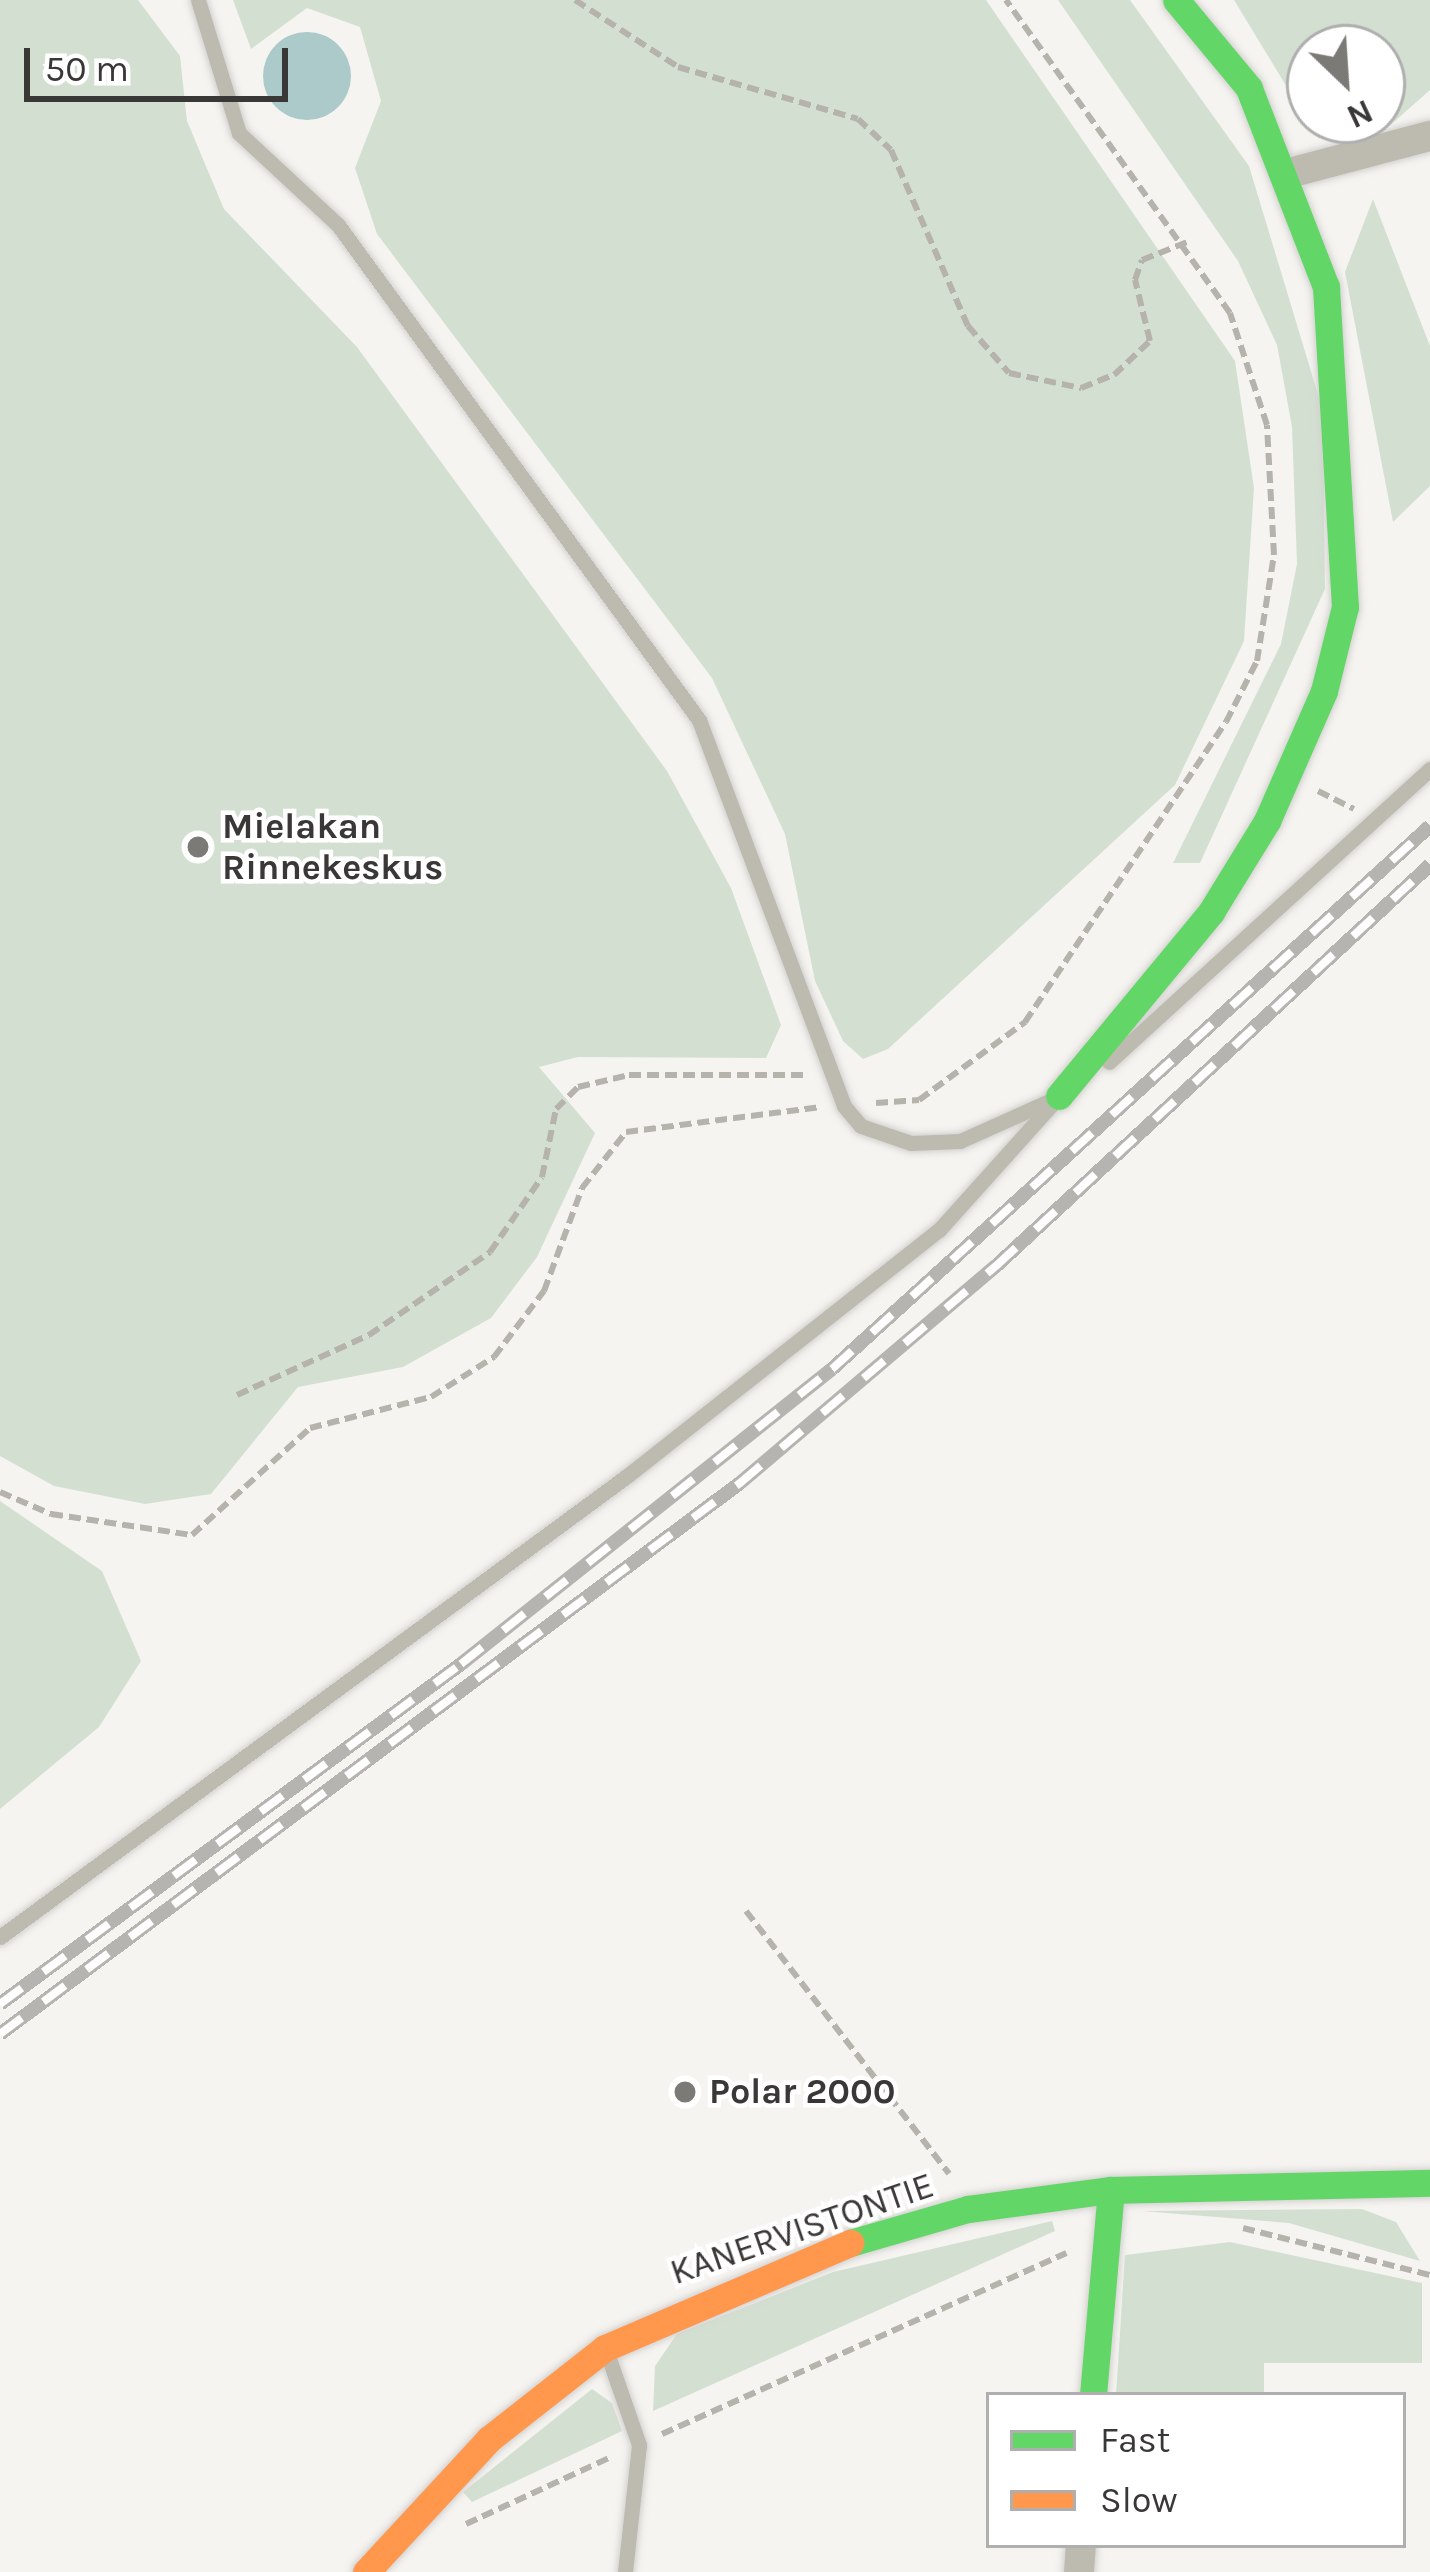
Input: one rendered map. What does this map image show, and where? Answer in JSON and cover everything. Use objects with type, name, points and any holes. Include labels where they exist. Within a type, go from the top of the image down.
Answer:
[{"type":"street","points":[[1059,1096],[1211,911],[1292,770],[1345,607],[1345,480],[1326,287],[1286,174],[1224,46],[1176,0]]},
{"type":"street","points":[[1286,174],[1430,136]]},
{"type":"street","name":"KANERVISTONTIE","points":[[366,2572],[489,2439],[604,2348],[827,2250],[968,2210],[1111,2190],[1430,2183]]},
{"type":"street","points":[[1094,2392],[1111,2190]]},
{"type":"lane","points":[[198,0],[239,134],[338,225],[699,720],[830,1073],[844,1106],[861,1126],[911,1143],[960,1141],[1059,1096],[1154,1030],[1430,769]]},
{"type":"lane","points":[[0,1937],[627,1476],[939,1230],[1059,1096]]},
{"type":"lane","points":[[604,2348],[639,2445],[625,2572]]},
{"type":"path","points":[[574,0],[678,67],[858,119],[892,150],[968,326],[1009,373],[1081,388],[1114,375],[1150,341],[1135,280],[1142,260],[1186,242]]},
{"type":"path","points":[[0,1492],[51,1514],[192,1534],[310,1428],[431,1397],[494,1357],[544,1291],[582,1189],[626,1132],[919,1100],[1024,1022],[1183,800],[1257,662],[1274,555],[1267,424],[1230,313],[1186,242],[1006,0]]},
{"type":"path","points":[[1292,770],[1335,804],[1380,816]]},
{"type":"path","points":[[237,1395],[369,1335],[490,1252],[542,1177],[556,1109],[578,1087],[628,1075],[830,1073]]},
{"type":"path","points":[[746,1911],[968,2210]]},
{"type":"path","points":[[1229,2226],[1430,2275]]},
{"type":"path","points":[[457,2531],[1107,2236]]},
{"type":"green space","name":"Mielakan Rinnekeskus","points":[[0,0],[138,0],[180,56],[187,121],[224,209],[357,347],[667,771],[731,888],[781,1025],[766,1058],[578,1057],[539,1067],[595,1133],[537,1257],[491,1318],[403,1367],[298,1387],[211,1494],[145,1504],[54,1486],[0,1456]]},
{"type":"green space","points":[[233,0],[986,0],[1235,361],[1254,488],[1244,641],[1175,785],[888,1049],[863,1059],[843,1041],[815,981],[785,834],[712,678],[377,234],[355,168],[381,101],[360,27],[307,8],[251,49]]},
{"type":"green space","points":[[1058,0],[1130,0],[1249,166],[1323,411],[1325,589],[1200,863],[1173,863],[1281,644],[1297,564],[1292,427],[1277,345],[1238,261]]},
{"type":"green space","points":[[1234,0],[1430,0],[1430,90],[1406,111],[1406,24],[1286,24],[1286,85]]},
{"type":"green space","points":[[1373,199],[1430,346],[1430,486],[1393,522],[1345,272]]},
{"type":"green space","points":[[0,1501],[102,1571],[141,1661],[99,1727],[0,1809]]},
{"type":"green space","points":[[1362,2209],[1396,2222],[1420,2261],[1289,2223],[1142,2211]]},
{"type":"green space","points":[[1052,2221],[1055,2231],[653,2411],[655,2366],[677,2334],[833,2272]]},
{"type":"green space","points":[[1230,2242],[1422,2283],[1422,2363],[1264,2363],[1264,2392],[1116,2392],[1125,2255]]},
{"type":"green space","points":[[592,2389],[612,2403],[622,2431],[472,2502],[463,2492]]},
{"type":"water","points":[[307,32],[338,45],[351,76],[338,107],[307,120],[276,107],[263,76],[276,45]]},
{"type":"railway","points":[[0,2004],[461,1664],[832,1369],[1430,826]]},
{"type":"railway","points":[[0,2034],[740,1483],[996,1266],[1430,865]]},
{"type":"traffic: fast","points":[[1059,1096],[1211,912],[1267,821],[1324,691],[1345,607],[1326,287],[1249,88],[1176,0]]},
{"type":"traffic: fast","points":[[850,2243],[968,2209],[1111,2190],[1430,2183]]},
{"type":"traffic: fast","points":[[1093,2392],[1111,2190]]},
{"type":"traffic: slow","points":[[366,2572],[489,2439],[605,2348],[850,2243]]},
{"type":"place","name":"Mielakan Rinnekeskus","points":[[198,847]]},
{"type":"place","name":"Polar 2000","points":[[685,2092]]}]
